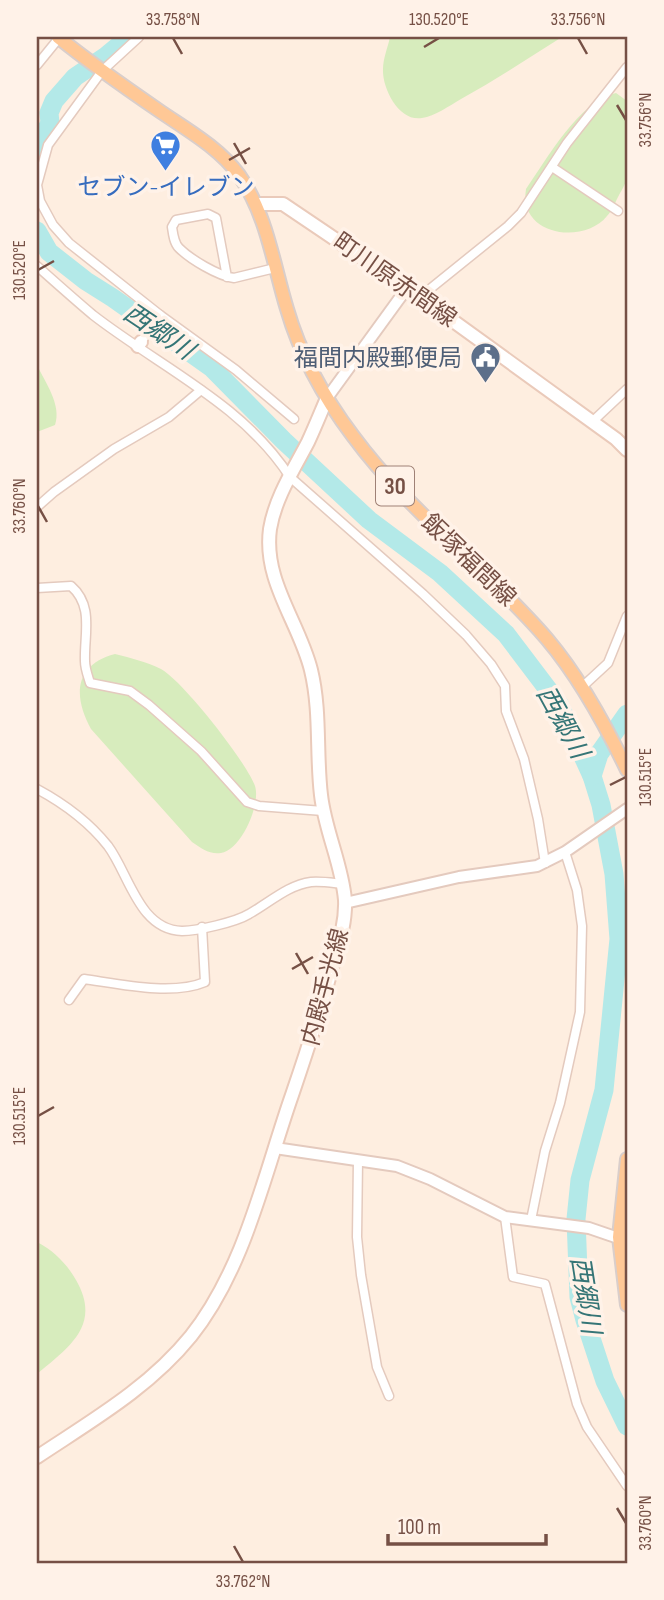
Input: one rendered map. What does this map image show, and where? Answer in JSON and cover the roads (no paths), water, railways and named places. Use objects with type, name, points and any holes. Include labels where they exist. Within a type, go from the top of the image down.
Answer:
[{"type":"main road","name":"飯塚福間線","points":[[59,37],[101,70],[205,142],[238,175],[257,204],[288,313],[327,398],[353,436],[405,498],[526,616],[566,663],[604,724],[627,769]]},
{"type":"main road","name":"町川原赤間線","points":[[257,204],[283,204],[420,297],[593,421],[627,450]]},
{"type":"main road","name":"内殿手光線","points":[[37,1457],[143,1385],[194,1332],[230,1271],[240,1247],[314,1034],[343,926],[345,903],[343,884],[323,811],[316,692],[304,646],[278,588],[269,547],[275,508],[327,398]]},
{"type":"main road","points":[[627,1158],[623,1239],[627,1305]]},
{"type":"street","points":[[37,65],[59,37]]},
{"type":"street","points":[[139,37],[101,70],[48,145],[41,162],[37,193],[53,225],[69,243],[159,317],[236,370],[294,419]]},
{"type":"street","points":[[420,297],[521,213],[567,143],[627,67]]},
{"type":"street","points":[[552,167],[618,211]]},
{"type":"street","points":[[227,277],[216,218],[208,215],[176,220],[172,227],[178,248],[214,272],[227,277],[234,278],[275,268]]},
{"type":"street","points":[[37,266],[94,315],[139,344],[250,428],[291,475],[423,594],[466,635],[491,664],[505,686],[506,711],[524,759],[545,863]]},
{"type":"street","points":[[327,398],[407,288]]},
{"type":"street","points":[[139,344],[159,317]]},
{"type":"street","points":[[593,421],[627,389]]},
{"type":"street","points":[[37,507],[114,449],[169,417],[201,390]]},
{"type":"street","points":[[37,588],[71,586],[83,599],[87,614],[85,664],[90,684],[130,691],[149,705],[201,751],[247,802],[259,806],[323,811]]},
{"type":"street","points":[[582,687],[608,663],[627,616]]},
{"type":"street","points":[[37,789],[83,820],[108,847],[148,915],[160,926],[181,931],[202,927],[247,916],[295,887],[312,882],[343,884]]},
{"type":"street","points":[[345,903],[459,877],[523,869],[545,863],[623,812]]},
{"type":"street","points":[[536,1221],[545,1151],[560,1103],[580,1012],[582,926],[569,849]]},
{"type":"street","points":[[69,1000],[83,979],[132,987],[198,985],[205,982],[202,927]]},
{"type":"street","points":[[275,1147],[397,1166],[430,1179],[505,1217],[589,1228],[623,1239]]},
{"type":"street","points":[[358,1160],[357,1237],[361,1275],[377,1367],[389,1396]]},
{"type":"street","points":[[505,1217],[513,1277],[545,1284],[577,1404],[587,1427],[627,1486]]},
{"type":"waterway","points":[[37,148],[50,123],[49,113],[54,101],[75,77],[129,37]]},
{"type":"waterway","name":"西郷川","points":[[37,231],[49,252],[86,281],[212,368],[284,441],[369,520],[440,573],[506,634],[559,704],[592,776],[601,805],[614,874],[619,939],[604,1090],[580,1180],[576,1219],[579,1297],[605,1381],[627,1426]]},
{"type":"waterway","points":[[592,776],[599,754],[627,714]]},
{"type":"place","name":"セブン-イレブン","points":[[166,172]]},
{"type":"place","name":"福間内殿郵便局","points":[[485,385]]}]
